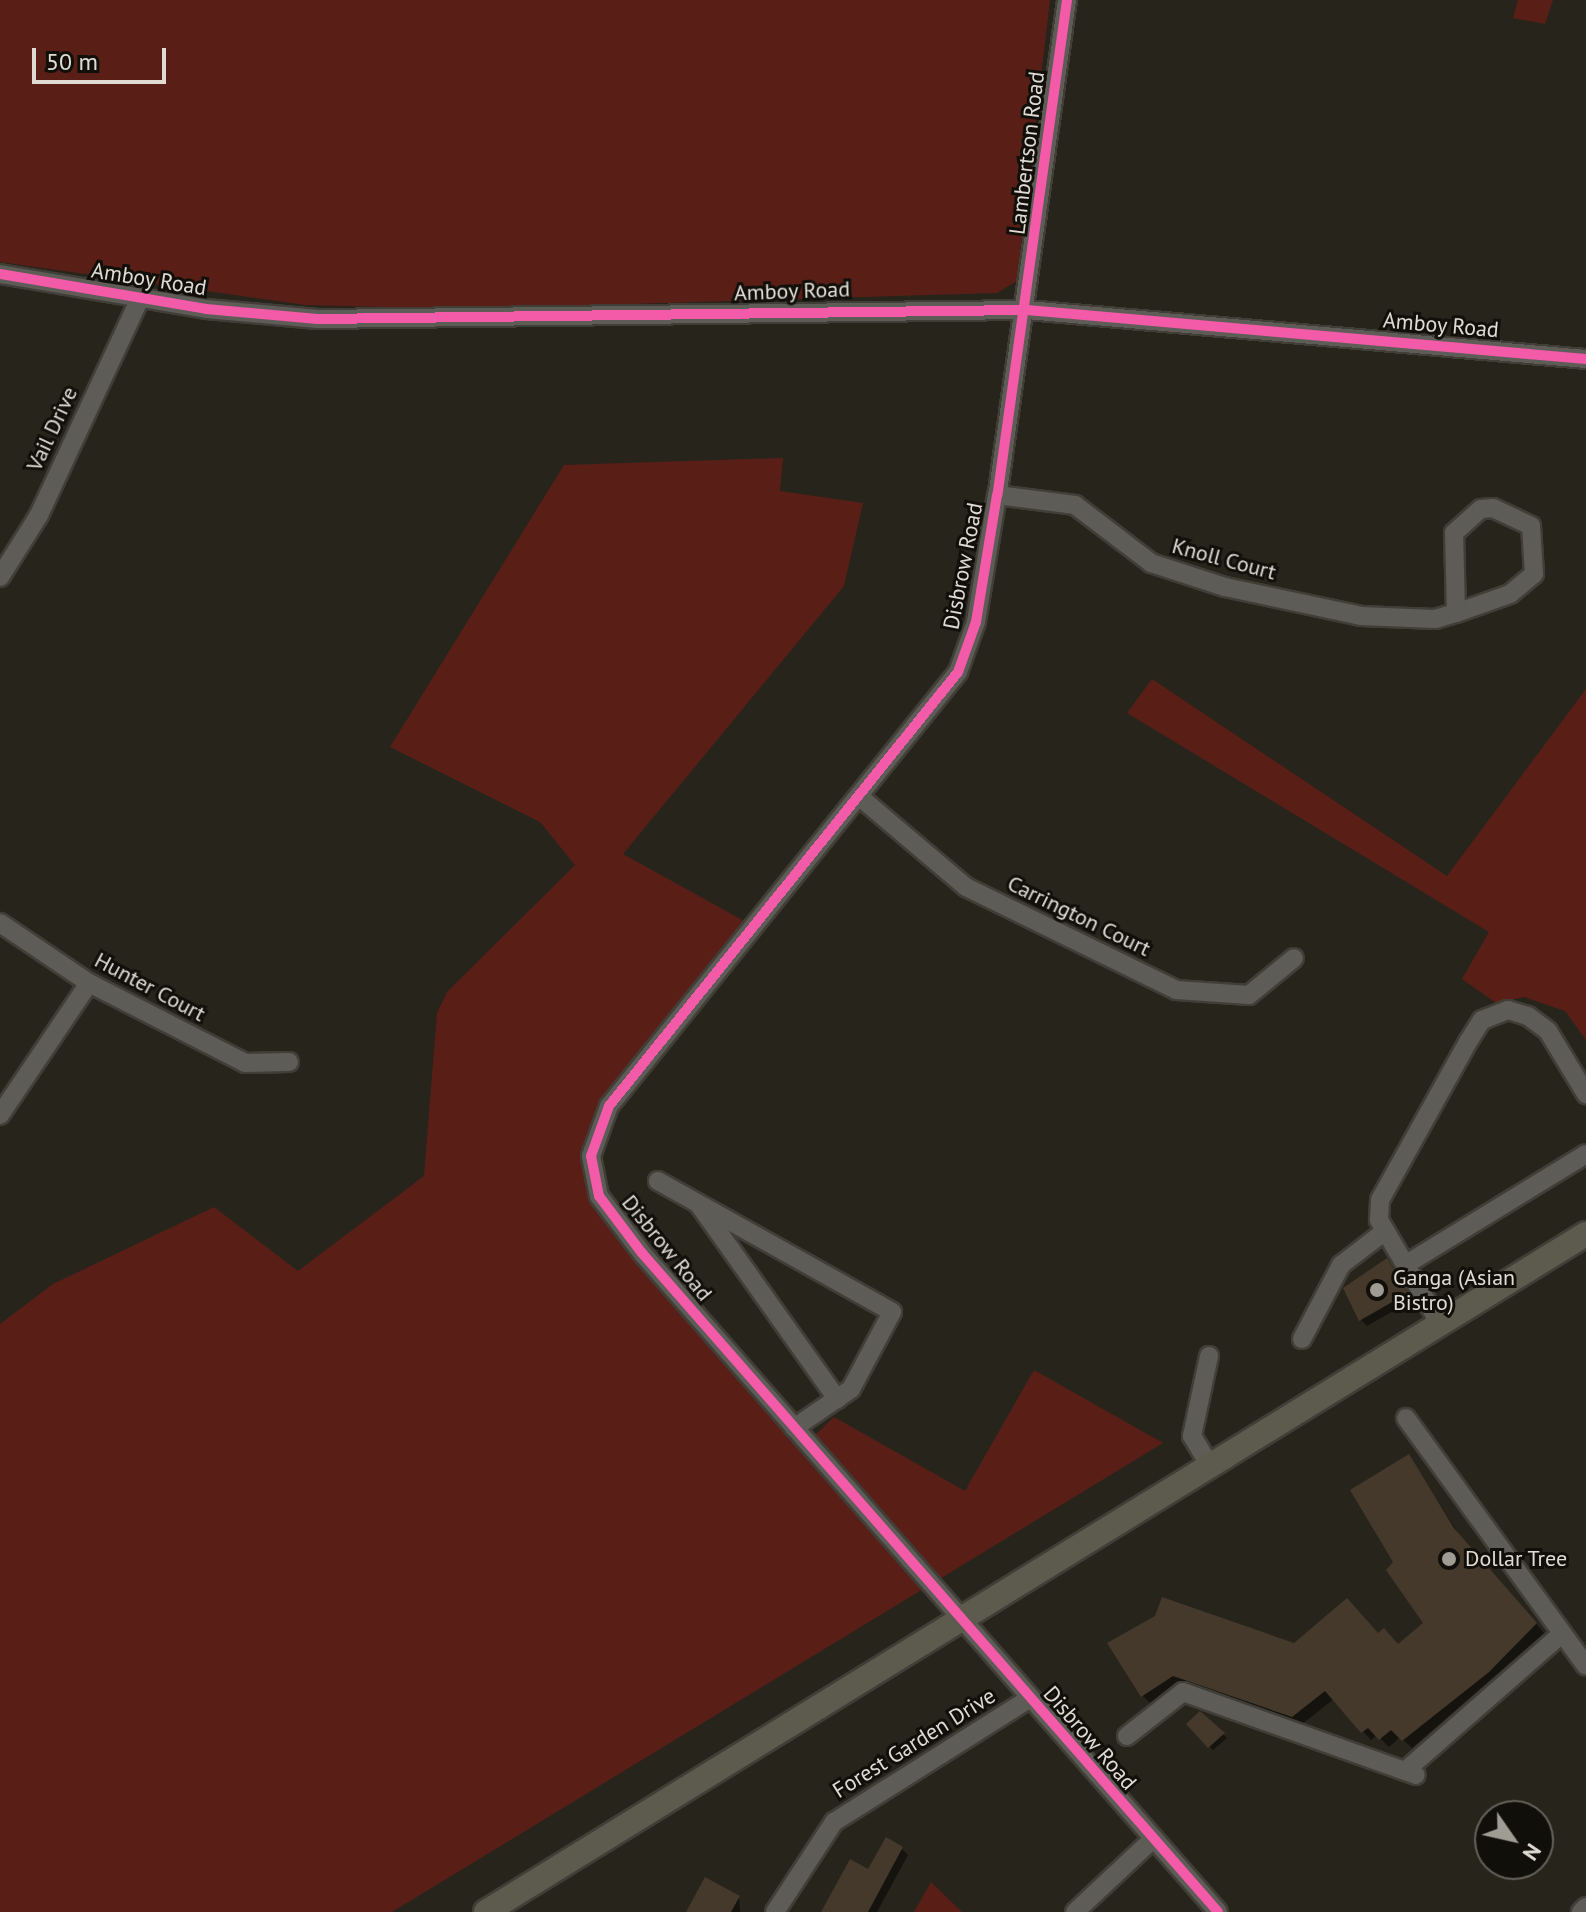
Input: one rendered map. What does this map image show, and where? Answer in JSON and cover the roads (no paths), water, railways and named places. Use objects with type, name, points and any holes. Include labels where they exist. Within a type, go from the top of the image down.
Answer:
[{"type":"main road","points":[[486,1912],[1586,1234]]},
{"type":"street","name":"Lambertson Road","points":[[1027,310],[1067,0]]},
{"type":"street","name":"Amboy Road","points":[[0,274],[140,298],[396,323],[1027,310],[1586,359]]},
{"type":"street","name":"Vail Drive","points":[[0,577],[39,515],[140,298]]},
{"type":"street","name":"Disbrow Road","points":[[1027,310],[976,622],[958,672],[861,798],[609,1106],[591,1156],[599,1196],[959,1620],[1218,1912]]},
{"type":"street","name":"Knoll Court","points":[[997,495],[1075,505],[1151,563],[1225,587],[1361,616],[1435,619],[1456,613],[1510,594],[1534,574],[1537,543],[1519,517],[1481,509],[1454,533],[1456,613]]},
{"type":"street","name":"Carrington Court","points":[[861,798],[966,887],[1176,990],[1249,995],[1294,958]]},
{"type":"street","name":"Hunter Court","points":[[0,923],[89,983],[245,1063],[289,1062]]},
{"type":"street","points":[[0,1115],[89,983]]},
{"type":"street","points":[[1440,1324],[1385,1231],[1380,1200],[1482,1020],[1508,1010],[1528,1016],[1548,1031],[1586,1094]]},
{"type":"street","points":[[1405,1265],[1586,1154]]},
{"type":"street","points":[[658,1181],[892,1312],[851,1389],[794,1428]]},
{"type":"street","points":[[699,1204],[837,1399]]},
{"type":"street","points":[[1302,1339],[1341,1265],[1385,1231]]},
{"type":"street","points":[[1209,1356],[1192,1436],[1210,1466]]},
{"type":"street","points":[[1406,1418],[1559,1636],[1586,1666]]},
{"type":"street","points":[[1127,1736],[1183,1692],[1410,1773],[1559,1636]]},
{"type":"street","name":"Forest Garden Drive","points":[[775,1912],[834,1822],[1030,1698]]},
{"type":"street","points":[[1075,1912],[1152,1840]]},
{"type":"street","points":[[1581,1912],[1586,1907]]},
{"type":"place","name":"Ganga (Asian Bistro)","points":[[1377,1290]]},
{"type":"place","name":"Dollar Tree","points":[[1449,1559]]}]
